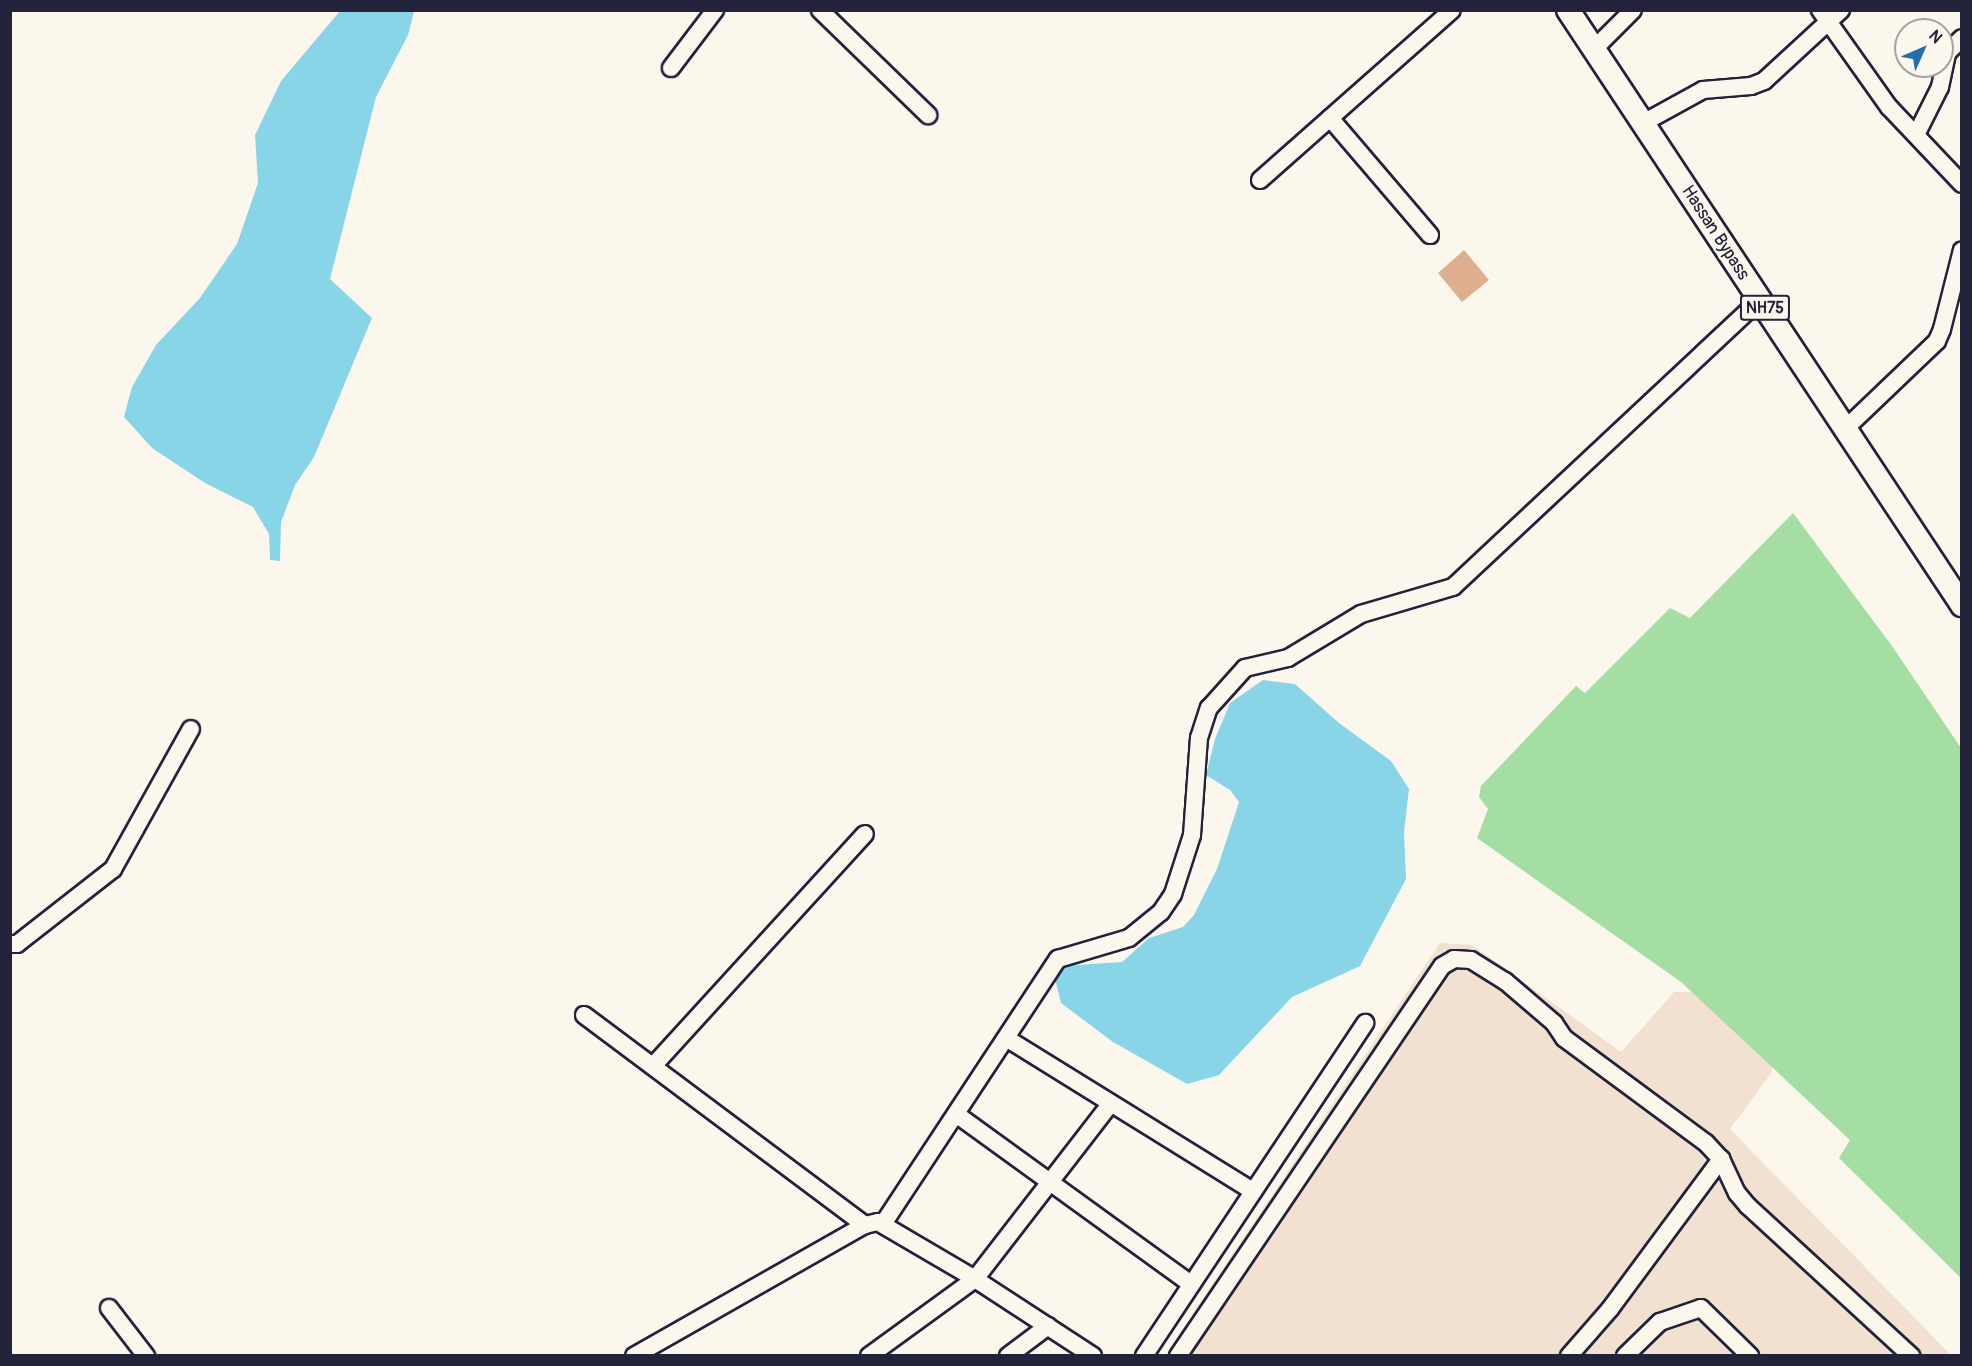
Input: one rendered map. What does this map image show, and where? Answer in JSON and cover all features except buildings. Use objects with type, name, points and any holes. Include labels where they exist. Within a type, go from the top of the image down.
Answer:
[{"type":"highway","name":"Hassan Bypass","points":[[1568,10],[1962,605]]},
{"type":"street","points":[[671,68],[715,10]]},
{"type":"street","points":[[820,10],[928,115]]},
{"type":"street","points":[[1260,180],[1452,10]]},
{"type":"street","points":[[1594,49],[1633,10]]},
{"type":"street","points":[[1643,123],[1703,90],[1751,86],[1764,81],[1824,17],[1841,10]]},
{"type":"street","points":[[1824,17],[1889,107],[1962,184]]},
{"type":"street","points":[[1916,135],[1940,87],[1947,53],[1962,39]]},
{"type":"street","points":[[1330,118],[1430,235]]},
{"type":"street","points":[[1845,429],[1937,341],[1962,250]]},
{"type":"street","points":[[883,1224],[1059,959],[1129,938],[1161,912],[1173,894],[1192,835],[1198,738],[1209,708],[1245,668],[1288,658],[1361,614],[1453,587],[1760,300]]},
{"type":"street","points":[[10,944],[17,944],[113,869],[191,729]]},
{"type":"street","points":[[653,1066],[865,834]]},
{"type":"street","points":[[1178,1356],[1442,966],[1454,959],[1471,960],[1505,981],[1554,1023],[1564,1038],[1706,1143],[1721,1160],[1737,1193],[1748,1206],[1911,1356]]},
{"type":"street","points":[[584,1015],[865,1225]]},
{"type":"street","points":[[1168,1356],[1149,1348],[1365,1023]]},
{"type":"street","points":[[1006,1038],[1253,1191]]},
{"type":"street","points":[[868,1356],[975,1279],[1111,1103]]},
{"type":"street","points":[[956,1114],[1191,1284]]},
{"type":"street","points":[[1569,1356],[1610,1309],[1721,1160]]},
{"type":"street","points":[[634,1356],[865,1225],[878,1222],[975,1279],[1093,1356]]},
{"type":"street","points":[[109,1308],[146,1356]]},
{"type":"street","points":[[1625,1356],[1660,1322],[1701,1308],[1750,1356]]},
{"type":"street","points":[[1008,1356],[1048,1326]]},
{"type":"shaded area","points":[[1440,943],[1472,945],[1621,1052],[1674,992],[1699,992],[1770,1056],[1772,1072],[1730,1129],[1951,1355],[1166,1354]]},
{"type":"green space","points":[[1793,513],[1892,646],[1961,748],[1961,1278],[1839,1158],[1850,1140],[1681,982],[1477,838],[1488,809],[1479,797],[1481,786],[1576,686],[1585,693],[1670,608],[1690,618]]},
{"type":"water","points":[[340,11],[414,11],[408,35],[376,97],[330,279],[372,318],[314,457],[295,485],[281,522],[280,561],[270,560],[269,534],[253,507],[205,483],[152,448],[124,417],[132,387],[156,345],[200,298],[237,244],[258,183],[255,135],[281,81]]},
{"type":"water","points":[[1263,680],[1295,684],[1339,723],[1391,761],[1409,789],[1404,832],[1406,879],[1360,966],[1292,997],[1219,1075],[1187,1084],[1113,1042],[1061,1003],[1054,975],[1061,966],[1122,962],[1149,938],[1183,927],[1194,915],[1217,869],[1239,802],[1230,790],[1206,775],[1215,739],[1230,703]]}]
